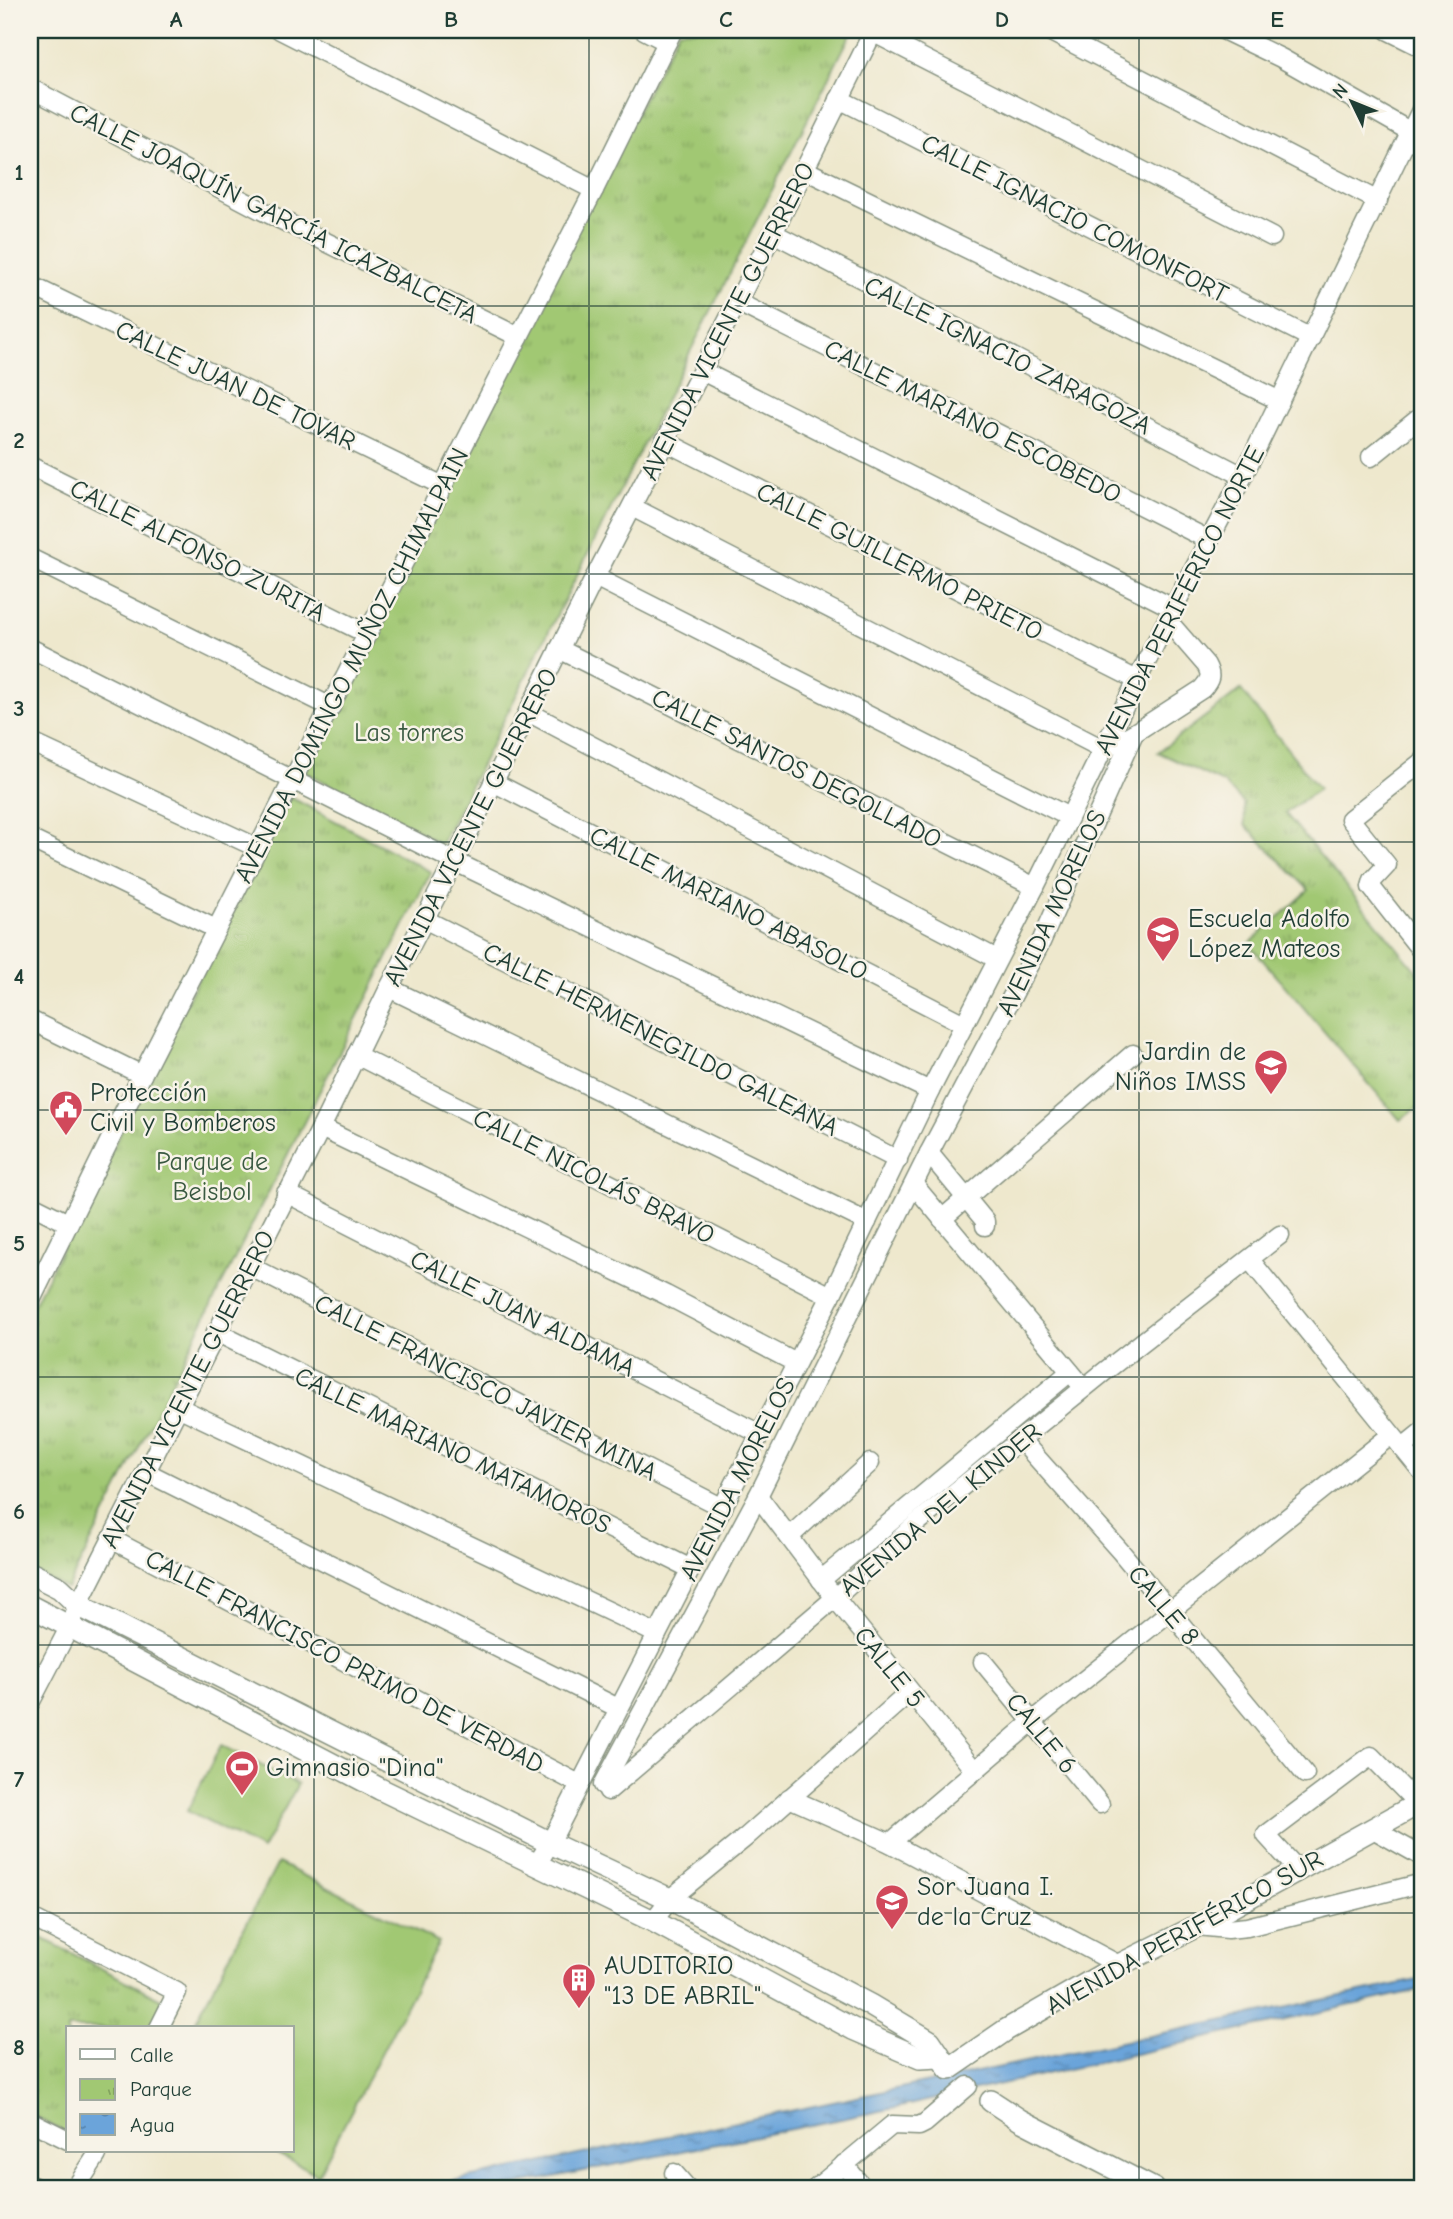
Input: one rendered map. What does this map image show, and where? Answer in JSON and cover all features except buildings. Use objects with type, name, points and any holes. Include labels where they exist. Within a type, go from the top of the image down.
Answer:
[{"type":"street","points":[[280,30],[594,190]]},
{"type":"street","points":[[644,30],[670,36]]},
{"type":"street","points":[[1047,30],[1378,201]]},
{"type":"street","points":[[1223,30],[1281,58],[1411,132]]},
{"type":"street","points":[[1387,30],[1423,48]]},
{"type":"street","points":[[873,31],[1272,237]]},
{"type":"street","name":"AVENIDA VICENTE GUERRERO","points":[[30,1703],[321,1128],[388,988],[454,862],[595,577],[773,233],[873,31]]},
{"type":"street","name":"AVENIDA DOMINGO MUÑOZ CHIMALPAIN","points":[[30,1302],[142,1075],[670,36]]},
{"type":"street","name":"CALLE JOAQUÍN GARCÍA ICAZBALCETA","points":[[30,88],[261,210],[519,337]]},
{"type":"street","name":"CALLE IGNACIO COMONFORT","points":[[839,99],[1311,338]]},
{"type":"street","name":"AVENIDA PERIFÉRICO NORTE","points":[[930,1091],[1280,401],[1423,106]]},
{"type":"street","points":[[804,170],[1280,401]]},
{"type":"street","name":"CALLE IGNACIO ZARAGOZA","points":[[773,233],[1242,476]]},
{"type":"street","name":"CALLE JUAN DE TOVAR","points":[[30,285],[443,486]]},
{"type":"street","name":"CALLE MARIANO ESCOBEDO","points":[[737,302],[1209,540]]},
{"type":"street","points":[[632,507],[1103,749],[1134,733],[1202,689],[1209,680],[1210,673],[1206,666],[1170,614],[702,371]]},
{"type":"street","points":[[1371,457],[1423,415]]},
{"type":"street","name":"CALLE GUILLERMO PRIETO","points":[[664,441],[1137,680]]},
{"type":"street","name":"CALLE ALFONSO ZURITA","points":[[30,466],[367,634]]},
{"type":"street","points":[[30,558],[331,707]]},
{"type":"street","points":[[595,577],[1069,817]]},
{"type":"street","points":[[30,648],[454,862],[930,1091]]},
{"type":"street","name":"CALLE SANTOS DEGOLLADO","points":[[559,649],[1035,887]]},
{"type":"street","points":[[528,712],[998,959]]},
{"type":"street","name":"AVENIDA MORELOS","points":[[605,1788],[758,1496],[929,1153],[1041,942],[1134,733]]},
{"type":"street","points":[[30,742],[258,848]]},
{"type":"street","points":[[1423,761],[1350,820],[1387,865],[1373,880],[1371,887],[1423,953]]},
{"type":"street","name":"CALLE MARIANO ABASOLO","points":[[493,782],[964,1024]]},
{"type":"street","points":[[30,839],[216,929]]},
{"type":"street","name":"CALLE HERMENEGILDO GALEANA","points":[[424,919],[898,1160]]},
{"type":"street","points":[[388,988],[867,1222]]},
{"type":"street","points":[[30,1020],[142,1075]]},
{"type":"street","points":[[942,1219],[1133,1054]]},
{"type":"street","name":"CALLE NICOLÁS BRAVO","points":[[356,1055],[831,1296]]},
{"type":"street","name":"AVENIDA MORELOS","points":[[537,1864],[831,1296],[930,1091]]},
{"type":"street","points":[[321,1128],[666,1295],[796,1363]]},
{"type":"street","points":[[929,1153],[967,1197],[985,1221],[985,1226]]},
{"type":"street","points":[[914,1185],[1084,1388]]},
{"type":"street","name":"CALLE JUAN ALDAMA","points":[[286,1193],[760,1434]]},
{"type":"street","points":[[30,1204],[68,1223]]},
{"type":"street","name":"AVENIDA DEL KINDER","points":[[605,1788],[835,1598],[918,1522],[1280,1235]]},
{"type":"street","points":[[1250,1260],[1423,1473]]},
{"type":"street","name":"CALLE FRANCISCO JAVIER MINA","points":[[249,1266],[723,1508]]},
{"type":"street","name":"CALLE MARIANO MATAMOROS","points":[[216,1332],[691,1569]]},
{"type":"street","points":[[821,1580],[1070,1373]]},
{"type":"street","points":[[178,1407],[657,1634]]},
{"type":"street","points":[[890,1843],[1033,1721],[1170,1613],[1397,1442],[1423,1432]]},
{"type":"street","name":"CALLE 8","points":[[1020,1439],[1121,1552],[1305,1774]]},
{"type":"street","points":[[789,1537],[870,1463]]},
{"type":"street","points":[[146,1472],[618,1708]]},
{"type":"street","name":"CALLE 5","points":[[758,1496],[835,1598],[974,1770]]},
{"type":"street","name":"CALLE FRANCISCO PRIMO DE VERDAD","points":[[111,1539],[579,1784]]},
{"type":"street","points":[[30,1573],[60,1588],[78,1605],[550,1843],[670,1899],[880,2011],[930,2041],[944,2063],[991,2101],[1020,2120],[1135,2183],[1154,2189]]},
{"type":"street","points":[[30,1590],[55,1603],[78,1605]]},
{"type":"street","points":[[30,1606],[380,1789],[653,1922],[853,2029],[920,2058],[944,2063]]},
{"type":"street","name":"CALLE 6","points":[[984,1662],[1100,1804]]},
{"type":"street","points":[[653,1922],[670,1899],[910,1692]]},
{"type":"street","points":[[1298,1870],[1266,1835],[1371,1756],[1421,1802]]},
{"type":"street","points":[[789,1798],[890,1843],[1118,1965]]},
{"type":"street","name":"AVENIDA PERIFÉRICO SUR","points":[[944,2063],[1118,1965],[1196,1926],[1421,1802]]},
{"type":"street","points":[[1373,1829],[1423,1857]]},
{"type":"street","points":[[1196,1926],[1228,1929],[1247,1927],[1423,1883]]},
{"type":"street","points":[[30,1917],[177,1992],[160,2026]]},
{"type":"street","points":[[815,2189],[892,2125],[919,2126],[925,2123],[968,2086]]},
{"type":"street","points":[[30,2121],[66,2139]]},
{"type":"street","points":[[75,2189],[95,2152]]},
{"type":"street","points":[[844,2164],[864,2189]]},
{"type":"street","points":[[674,2173],[688,2189]]},
{"type":"street","points":[[30,2185],[38,2189]]},
{"type":"green space","name":"Las torres","points":[[679,30],[853,30],[441,844],[300,769]]},
{"type":"green space","points":[[1241,690],[1319,789],[1285,813],[1423,979],[1423,1104],[1400,1120],[1249,944],[1309,890],[1245,825],[1244,803],[1223,783],[1158,752]]},
{"type":"green space","name":"Las torres","points":[[290,797],[431,872],[67,1589],[30,1570],[30,1312]]},
{"type":"green space","name":"Gimnasio \"Dina\"","points":[[221,1745],[298,1784],[262,1850],[187,1811]]},
{"type":"green space","points":[[278,1863],[439,1942],[318,2175],[274,2152],[294,2152],[294,2026],[193,2026]]},
{"type":"green space","points":[[30,1932],[165,2001],[152,2026],[66,2026],[66,2133],[30,2114]]},
{"type":"water","points":[[1423,1979],[1423,1989],[895,2108],[494,2189],[415,2189]]},
{"type":"place","name":"Escuela Adolfo López Mateos","points":[[1163,963]]},
{"type":"place","name":"Jardin de Niños IMSS","points":[[1271,1096]]},
{"type":"place","name":"Protección Civil y Bomberos","points":[[66,1137]]},
{"type":"place","name":"Gimnasio \"Dina\"","points":[[242,1797]]},
{"type":"place","name":"Sor Juana I. de la Cruz","points":[[892,1931]]},
{"type":"place","name":"AUDITORIO \"13 DE ABRIL\"","points":[[579,2010]]},
{"type":"park label","name":"Parque de Beisbol","points":[[212,1176]]}]
